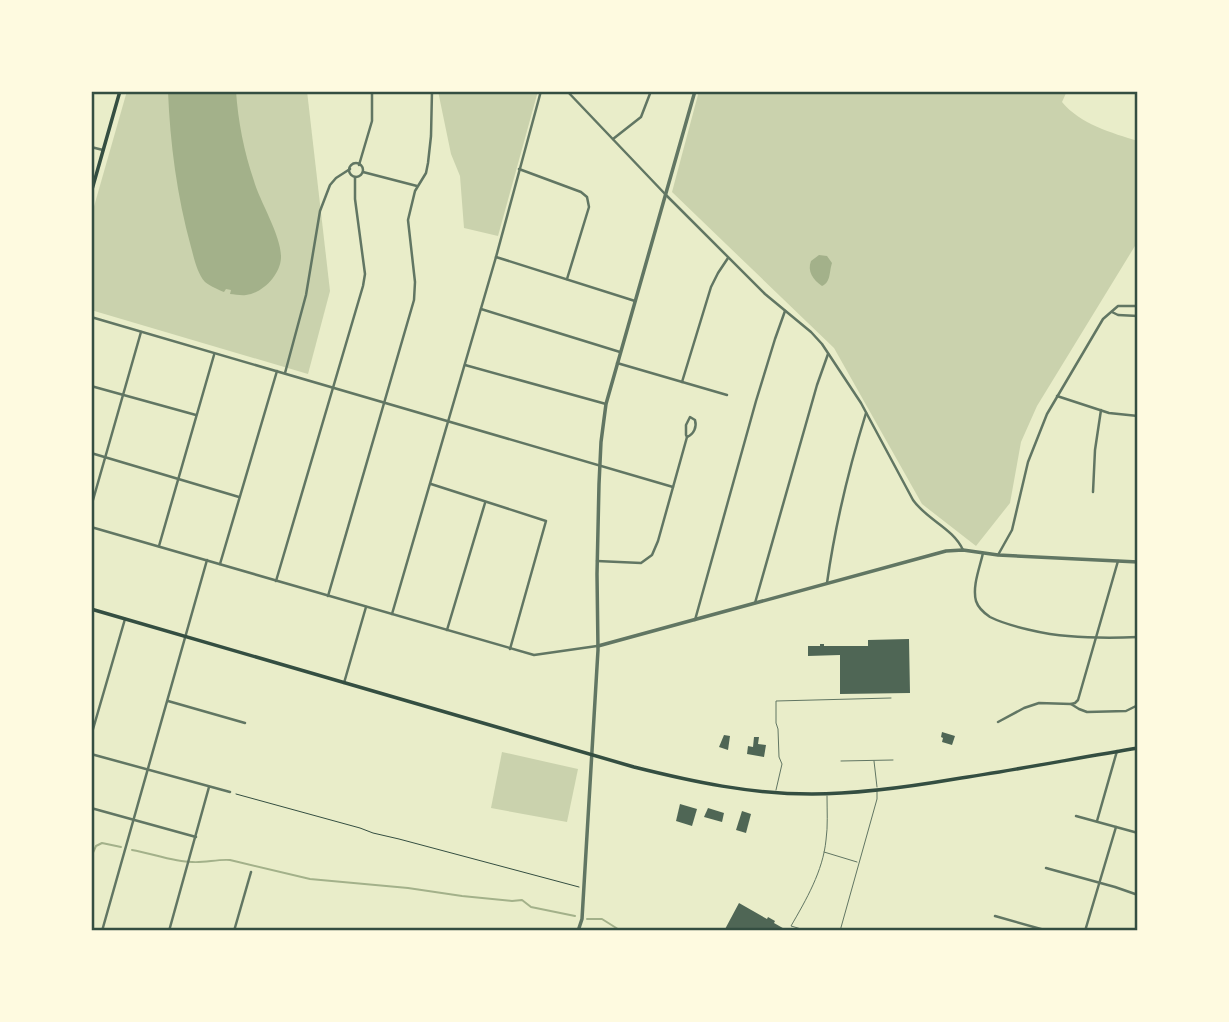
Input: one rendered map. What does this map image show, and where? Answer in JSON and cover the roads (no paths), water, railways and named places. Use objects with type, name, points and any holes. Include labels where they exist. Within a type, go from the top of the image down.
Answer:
[{"type":"main road","points":[[91,192],[120,91]]},
{"type":"main road","points":[[91,609],[591,754],[683,779],[728,788],[776,793],[828,794],[877,790],[967,778],[1138,748]]},
{"type":"street","points":[[372,91],[372,121],[359,164],[363,172],[417,187]]},
{"type":"street","points":[[328,596],[414,300],[415,282],[408,220],[410,206],[428,163],[432,91]]},
{"type":"street","points":[[392,614],[496,257],[541,91]]},
{"type":"street","points":[[567,91],[765,294],[811,332],[828,352],[866,412],[919,509],[956,537],[963,550]]},
{"type":"street","points":[[613,139],[641,117],[651,91]]},
{"type":"street","points":[[578,931],[582,919],[597,646],[600,467],[606,404],[695,91]]},
{"type":"street","points":[[91,146],[103,150]]},
{"type":"street","points":[[285,373],[306,295],[320,211],[330,185],[353,164],[359,164]]},
{"type":"street","points":[[349,169],[355,177]]},
{"type":"street","points":[[519,169],[581,192],[589,200],[589,208],[567,279]]},
{"type":"street","points":[[355,177],[363,172]]},
{"type":"street","points":[[276,581],[363,286],[365,274],[355,200],[355,177]]},
{"type":"street","points":[[496,257],[635,301]]},
{"type":"street","points":[[682,382],[712,287],[729,257]]},
{"type":"street","points":[[998,555],[1012,530],[1020,487],[1032,447],[1057,396],[1103,319],[1118,306],[1138,306]]},
{"type":"street","points":[[481,309],[621,352]]},
{"type":"street","points":[[695,620],[756,401],[785,310]]},
{"type":"street","points":[[1112,312],[1138,316]]},
{"type":"street","points":[[91,317],[673,487]]},
{"type":"street","points":[[91,507],[141,332]]},
{"type":"street","points":[[755,603],[828,352]]},
{"type":"street","points":[[159,546],[215,354]]},
{"type":"street","points":[[617,363],[727,395]]},
{"type":"street","points":[[464,365],[606,404]]},
{"type":"street","points":[[220,564],[277,371]]},
{"type":"street","points":[[91,386],[197,416]]},
{"type":"street","points":[[1057,396],[1101,410],[1138,416]]},
{"type":"street","points":[[1093,492],[1101,410]]},
{"type":"street","points":[[827,583],[834,541],[866,412]]},
{"type":"street","points":[[597,561],[641,563],[650,558],[658,541],[687,437],[685,430],[688,418],[693,418],[696,425],[687,437]]},
{"type":"street","points":[[91,453],[240,497]]},
{"type":"street","points":[[431,484],[547,523],[510,649]]},
{"type":"street","points":[[447,630],[486,501]]},
{"type":"street","points":[[91,527],[541,656],[597,646],[946,551],[1138,562]]},
{"type":"street","points":[[983,553],[975,596],[978,605],[988,615],[1038,631],[1067,636],[1138,637]]},
{"type":"street","points":[[102,931],[206,560]]},
{"type":"street","points":[[998,722],[1034,704],[1071,704],[1078,700],[1118,561]]},
{"type":"street","points":[[344,683],[366,607]]},
{"type":"street","points":[[91,736],[125,619]]},
{"type":"street","points":[[168,701],[245,723]]},
{"type":"street","points":[[1071,704],[1087,712],[1126,711],[1138,705]]},
{"type":"street","points":[[1097,821],[1117,751]]},
{"type":"street","points":[[91,754],[230,792]]},
{"type":"street","points":[[169,931],[209,787]]},
{"type":"street","points":[[91,808],[196,837]]},
{"type":"street","points":[[1076,816],[1138,833]]},
{"type":"street","points":[[1085,931],[1116,827]]},
{"type":"street","points":[[1046,868],[1138,895]]},
{"type":"street","points":[[234,931],[251,872]]},
{"type":"street","points":[[995,916],[1048,931]]},
{"type":"lane","points":[[776,793],[782,764],[779,757],[776,701],[891,698]]},
{"type":"lane","points":[[841,761],[893,760]]},
{"type":"lane","points":[[839,931],[877,799],[874,761]]},
{"type":"lane","points":[[808,931],[791,926],[810,893],[824,852],[828,794]]},
{"type":"lane","points":[[824,852],[859,862]]},
{"type":"waterway","points":[[91,857],[96,846],[102,843],[121,847]]},
{"type":"waterway","points":[[132,850],[185,862],[230,860],[310,879],[522,900],[531,907],[575,916]]},
{"type":"waterway","points":[[587,919],[602,919],[621,931]]}]
